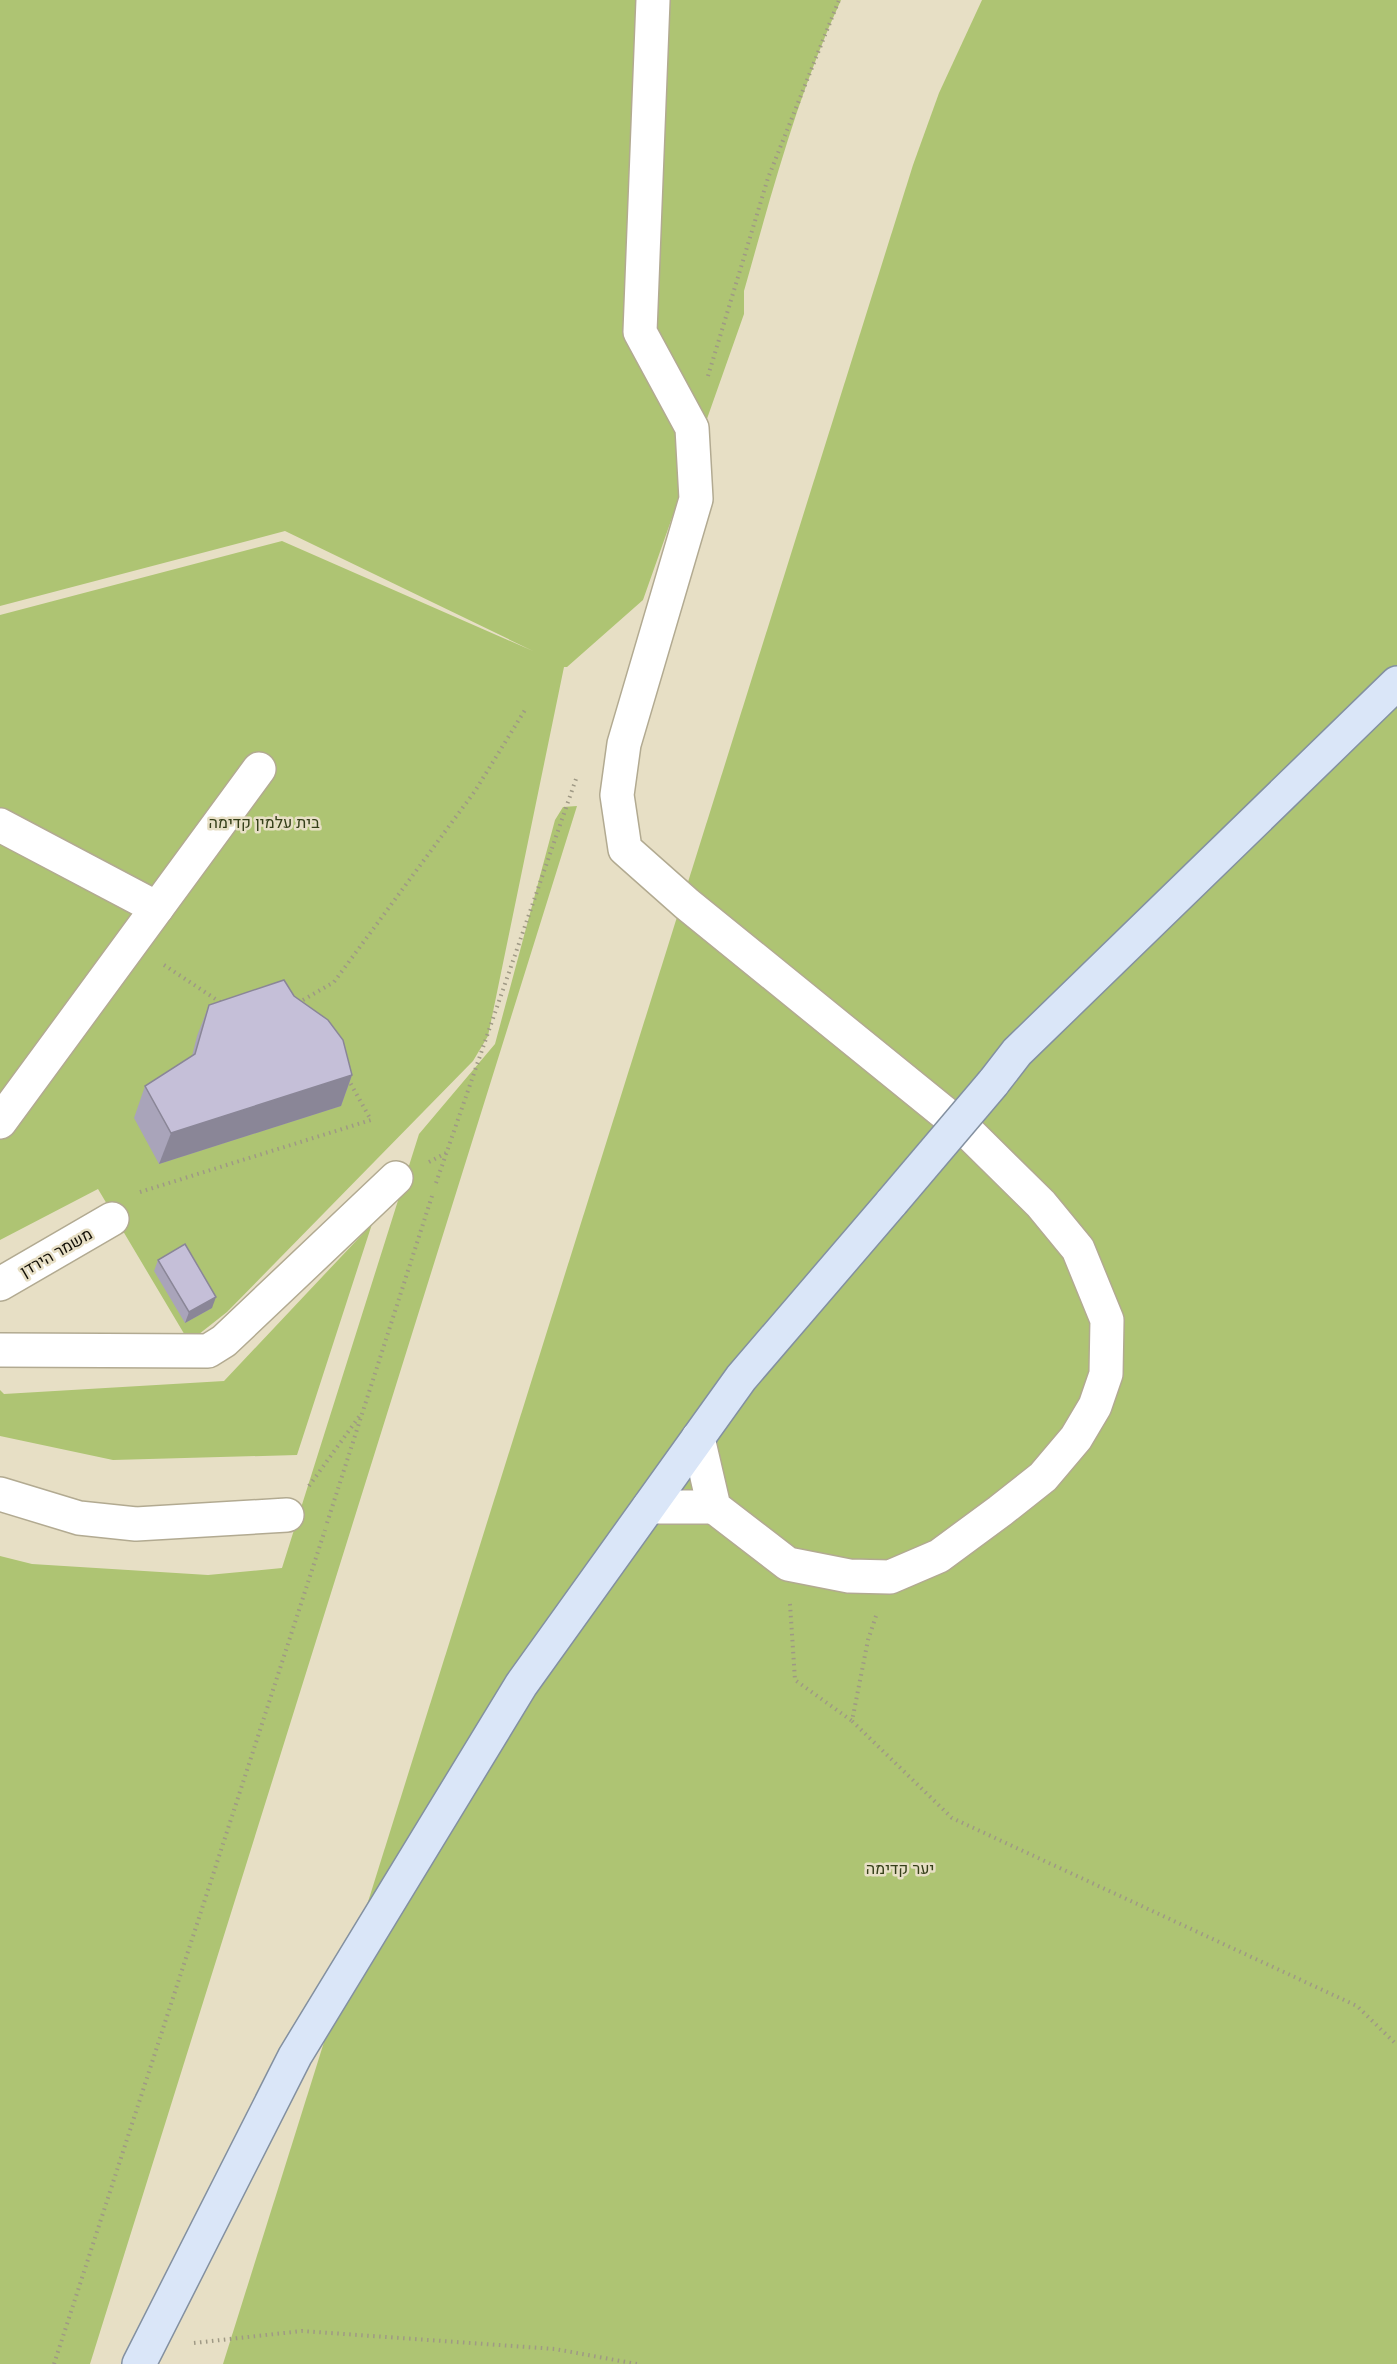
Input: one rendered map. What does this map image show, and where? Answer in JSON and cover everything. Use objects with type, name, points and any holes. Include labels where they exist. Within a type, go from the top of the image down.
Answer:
[{"type":"main road","points":[[142,2356],[301,2046],[520,1684],[741,1378],[1017,1052],[1397,683]]},
{"type":"street","points":[[649,1507],[714,1507],[788,1564],[849,1576],[890,1577],[939,1556],[1043,1477],[1077,1438],[1095,1406],[1106,1374],[1107,1320],[1078,1249],[1041,1204],[968,1132],[687,904],[625,849],[617,795],[624,744],[696,499],[692,428],[640,332],[653,0]]},
{"type":"street","points":[[0,1122],[260,769]]},
{"type":"street","points":[[0,825],[157,908]]},
{"type":"street","points":[[0,1350],[208,1351],[224,1341],[396,1178]]},
{"type":"street","name":"משמר הירדן","points":[[0,1284],[112,1219]]},
{"type":"street","points":[[698,1438],[714,1507]]},
{"type":"street","points":[[0,1494],[63,1515],[127,1523],[287,1515]]},
{"type":"path","points":[[692,428],[768,178],[839,0]]},
{"type":"path","points":[[292,1001],[303,1000],[334,982],[475,791],[525,710]]},
{"type":"path","points":[[54,2364],[446,1153],[575,784]]},
{"type":"path","points":[[131,943],[228,1008]]},
{"type":"path","points":[[303,1000],[309,1010]]},
{"type":"path","points":[[112,1219],[131,1195],[371,1120],[343,1070]]},
{"type":"path","points":[[287,1515],[363,1411]]},
{"type":"path","points":[[788,1564],[795,1680],[852,1721],[952,1818],[1357,2006],[1397,2045]]},
{"type":"path","points":[[852,1721],[868,1640],[890,1577]]},
{"type":"path","points":[[142,2356],[302,2331],[555,2349],[637,2364]]},
{"type":"green space","name":"בית עלמין קדימה","points":[[0,0],[841,0],[799,107],[744,291],[744,314],[643,600],[567,667],[564,667],[488,1036],[473,1061],[227,1312],[189,1342],[98,1189],[0,1240],[0,615],[282,541],[533,651],[285,531],[0,606]]},
{"type":"green space","name":"יער קדימה","points":[[982,0],[1397,0],[1397,2364],[223,2364],[913,165],[939,93]]},
{"type":"green space","points":[[577,806],[90,2364],[0,2364],[0,1556],[32,1564],[208,1575],[282,1568],[419,1134],[495,1044],[555,820],[563,807]]},
{"type":"green space","points":[[372,1224],[297,1455],[113,1460],[0,1436],[0,1390],[4,1394],[224,1381]]},
{"type":"building","points":[[284,980],[294,996],[328,1020],[343,1040],[352,1075],[171,1133],[145,1086],[195,1054],[209,1005]]},
{"type":"building","points":[[185,1244],[216,1297],[189,1312],[158,1260]]}]
